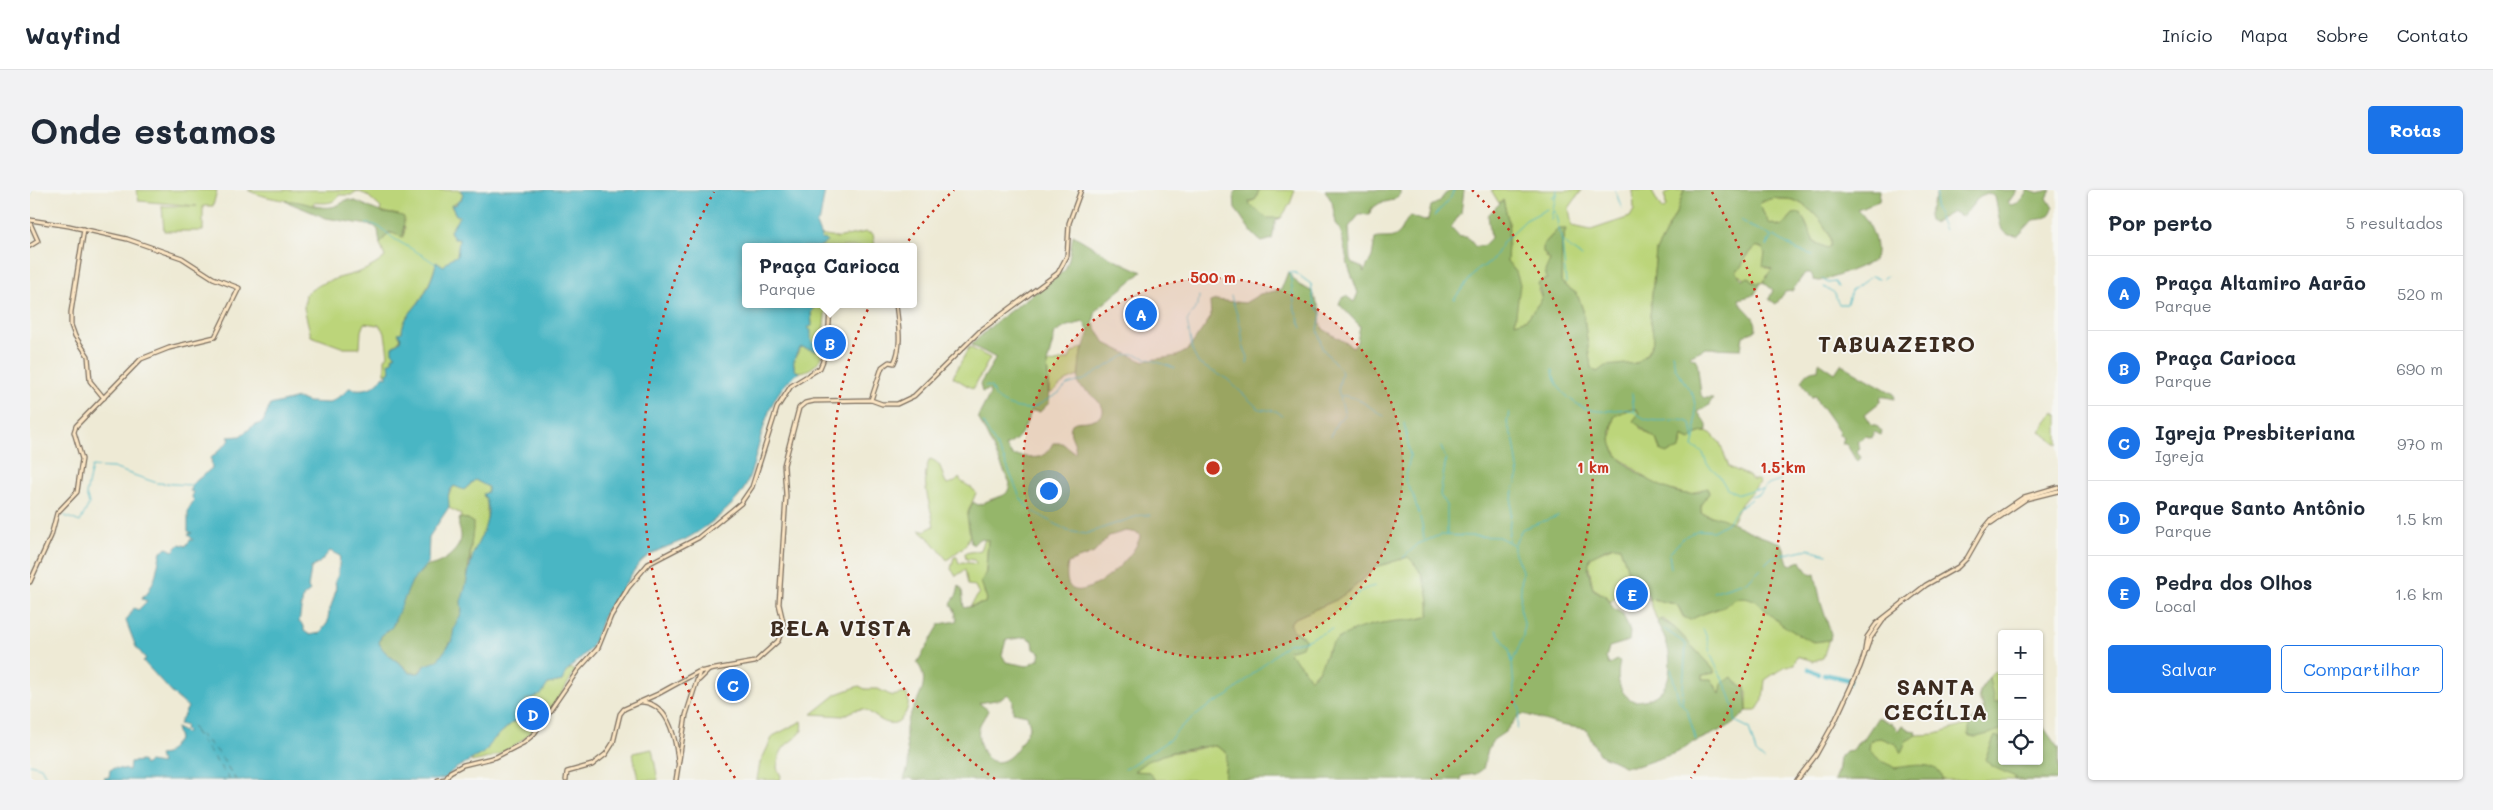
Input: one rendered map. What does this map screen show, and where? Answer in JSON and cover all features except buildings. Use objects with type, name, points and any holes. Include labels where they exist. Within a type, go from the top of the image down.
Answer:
[{"type":"street","points":[[566,780],[567,772],[583,768],[600,760],[611,746],[622,710],[658,694],[700,671],[755,662],[775,646],[784,630],[779,604],[786,496],[784,465],[799,408],[805,403],[814,401],[871,400],[882,404],[897,404],[914,396],[982,330],[1058,273],[1068,256],[1071,216],[1081,190]]},
{"type":"street","points":[[30,222],[84,229],[127,239],[177,256],[213,278],[238,288],[222,326],[215,337],[169,348],[141,359],[75,429],[82,459],[77,492],[57,513],[51,536],[30,582]]},
{"type":"street","points":[[30,222],[38,241],[30,246]]},
{"type":"street","points":[[84,229],[71,312],[71,324],[75,336],[88,356],[90,381],[103,400]]},
{"type":"street","points":[[438,780],[446,779],[450,772],[463,764],[496,757],[530,737],[578,670],[598,648],[611,616],[628,588],[648,564],[713,528],[741,503],[752,487],[777,408],[791,386],[822,364],[829,308]]},
{"type":"street","points":[[871,400],[882,367],[889,362],[894,364],[900,345],[896,308]]},
{"type":"street","points":[[1799,780],[1816,755],[1835,720],[1873,634],[1886,616],[1926,586],[1958,567],[1967,558],[1993,518],[2024,497],[2058,487]]},
{"type":"street","points":[[1990,523],[2026,499],[2058,491]]},
{"type":"street","points":[[698,682],[707,669]]},
{"type":"street","points":[[676,780],[690,703],[700,671]]},
{"type":"street","points":[[658,694],[653,699],[654,705],[667,720],[673,732],[678,763]]},
{"type":"street","points":[[642,702],[654,705]]},
{"type":"street","points":[[673,732],[681,733],[685,728]]},
{"type":"green space","points":[[136,190],[217,190],[213,206],[203,206],[203,231],[164,231],[162,206],[197,206],[139,201]]},
{"type":"green space","points":[[248,190],[460,190],[463,194],[461,200],[451,206],[456,215],[460,216],[450,231],[454,239],[459,239],[457,257],[451,258],[444,266],[436,264],[424,293],[406,318],[402,332],[398,334],[401,338],[392,349],[396,355],[393,356],[389,372],[385,374],[385,359],[388,355],[385,333],[379,325],[364,323],[361,331],[360,348],[344,348],[311,336],[304,308],[306,294],[316,287],[365,270],[385,257],[380,244],[387,233],[404,234],[405,227],[394,214],[380,212],[381,208],[367,195],[357,191],[351,195],[339,195],[331,202],[313,203],[314,206],[270,198]]},
{"type":"green space","points":[[1238,190],[1259,190],[1256,199],[1249,202],[1250,205],[1267,218],[1281,218],[1276,220],[1272,239],[1262,242],[1258,239],[1235,209],[1234,193]]},
{"type":"green space","points":[[1259,190],[1295,190],[1290,204],[1281,218],[1267,219],[1249,203],[1256,199]]},
{"type":"green space","points":[[1325,190],[1400,190],[1400,194],[1394,200],[1380,203],[1371,209],[1370,214],[1359,215],[1349,227],[1351,260],[1353,264],[1363,268],[1364,272],[1372,257],[1375,239],[1390,238],[1396,235],[1411,216],[1424,221],[1428,220],[1431,206],[1439,202],[1445,194],[1452,190],[1464,190],[1461,213],[1451,227],[1460,237],[1468,238],[1476,247],[1484,245],[1491,238],[1488,215],[1503,200],[1509,223],[1507,261],[1516,272],[1520,284],[1515,323],[1527,319],[1542,299],[1538,283],[1547,279],[1545,271],[1550,260],[1543,252],[1543,245],[1558,229],[1566,229],[1562,242],[1561,282],[1577,294],[1583,310],[1591,368],[1597,372],[1605,366],[1637,363],[1647,354],[1654,340],[1650,316],[1656,251],[1677,211],[1684,190],[1880,190],[1879,201],[1857,209],[1866,219],[1873,233],[1876,247],[1874,261],[1840,275],[1819,281],[1814,280],[1811,273],[1805,273],[1792,291],[1785,292],[1776,304],[1769,299],[1773,290],[1763,282],[1773,269],[1763,266],[1765,253],[1762,248],[1756,246],[1746,257],[1741,267],[1737,270],[1737,274],[1743,279],[1749,277],[1753,282],[1761,283],[1754,295],[1739,299],[1740,303],[1755,321],[1755,331],[1743,336],[1741,349],[1706,348],[1689,356],[1697,360],[1701,395],[1704,398],[1713,398],[1708,406],[1698,412],[1707,425],[1707,431],[1697,434],[1690,440],[1682,436],[1680,449],[1667,453],[1661,451],[1656,439],[1633,421],[1639,413],[1636,409],[1629,409],[1615,416],[1611,428],[1611,442],[1614,450],[1636,472],[1659,485],[1680,493],[1692,494],[1708,488],[1709,493],[1701,504],[1701,513],[1724,519],[1760,536],[1782,543],[1788,563],[1791,565],[1800,561],[1811,575],[1815,574],[1821,603],[1831,634],[1830,640],[1815,642],[1807,639],[1781,624],[1762,606],[1745,597],[1691,620],[1687,619],[1676,604],[1649,599],[1644,585],[1628,571],[1620,547],[1614,546],[1590,557],[1588,570],[1593,589],[1607,597],[1613,608],[1623,614],[1630,632],[1629,641],[1609,647],[1606,658],[1609,665],[1617,660],[1620,662],[1618,679],[1624,694],[1634,701],[1646,700],[1655,696],[1667,682],[1670,662],[1669,652],[1657,623],[1660,619],[1675,628],[1714,670],[1714,673],[1703,675],[1703,679],[1711,679],[1720,694],[1722,683],[1732,677],[1737,683],[1745,687],[1747,711],[1734,724],[1688,745],[1678,752],[1637,766],[1624,766],[1599,754],[1586,729],[1560,725],[1524,714],[1519,715],[1505,732],[1493,740],[1488,749],[1483,769],[1476,774],[1462,776],[1461,780],[1224,780],[1227,753],[1216,746],[1208,746],[1172,752],[1147,761],[1134,771],[1149,772],[1155,780],[914,780],[910,778],[904,780],[908,764],[906,729],[924,680],[917,663],[940,624],[957,621],[951,604],[959,586],[962,590],[964,608],[985,603],[987,599],[981,582],[986,572],[988,540],[979,539],[973,545],[971,543],[967,516],[973,502],[978,505],[1006,494],[1010,483],[978,417],[990,394],[989,390],[982,392],[980,384],[996,358],[971,345],[998,320],[1065,270],[1073,235],[1108,256],[1142,272],[1096,310],[1093,323],[1105,343],[1142,361],[1177,356],[1188,350],[1211,317],[1210,302],[1216,300],[1245,303],[1260,294],[1281,290],[1288,272],[1299,285],[1311,291],[1321,311],[1320,322],[1323,329],[1353,347],[1357,342],[1360,326],[1339,304],[1341,299],[1346,296],[1354,302],[1358,293],[1348,265],[1341,232],[1336,223],[1332,202]],"holes":[[[1774,198],[1790,199],[1806,206],[1824,225],[1828,232],[1830,246],[1827,248],[1814,242],[1801,213],[1793,214],[1782,227],[1769,223],[1759,205],[1763,201]],[[1084,322],[1089,332],[1080,358],[1078,384],[1100,404],[1103,409],[1102,414],[1097,418],[1072,424],[1070,432],[1075,445],[1075,453],[1062,443],[1053,443],[1049,450],[1040,457],[1013,456],[1005,446],[1020,436],[1032,411],[1040,412],[1049,403],[1047,364],[1055,333],[1067,326]],[[1126,531],[1138,533],[1140,536],[1135,547],[1112,573],[1098,583],[1084,589],[1074,589],[1067,581],[1068,563],[1094,553],[1109,536]],[[1408,557],[1414,562],[1425,584],[1429,600],[1429,616],[1375,624],[1345,635],[1329,648],[1319,670],[1310,679],[1303,668],[1287,651],[1302,647],[1305,639],[1292,630],[1290,624],[1293,619],[1336,600],[1352,589],[1376,567]],[[1026,637],[1033,641],[1034,649],[1041,653],[1039,659],[1027,666],[1006,662],[1002,655],[1006,640]],[[1008,694],[1013,701],[1013,712],[1027,715],[1030,726],[1018,748],[1008,758],[995,762],[985,755],[979,742],[979,728],[988,710],[979,703],[1001,699]]]},
{"type":"green space","points":[[1491,190],[1582,190],[1569,208],[1572,226],[1591,230],[1630,217],[1634,210],[1633,190],[1651,190],[1662,210],[1666,207],[1665,195],[1670,190],[1684,190],[1677,211],[1656,251],[1650,316],[1654,340],[1643,360],[1631,364],[1608,367],[1598,372],[1591,369],[1583,310],[1577,294],[1561,282],[1562,242],[1565,237],[1558,229],[1543,245],[1546,257],[1550,260],[1546,271],[1547,279],[1542,281],[1538,290],[1542,299],[1527,319],[1515,323],[1516,272],[1507,261],[1509,223],[1503,200],[1499,203]]},
{"type":"green space","points":[[1938,190],[2017,190],[2008,203],[2011,205],[2018,203],[2028,190],[2036,193],[2051,190],[2047,198],[2053,208],[2042,219],[2033,220],[2018,236],[2009,235],[2002,230],[1995,197],[1988,193],[1980,196],[1962,216],[1953,212],[1933,223],[1929,221],[1928,215]]},
{"type":"green space","points":[[1765,199],[1793,200],[1813,212],[1828,232],[1830,246],[1827,248],[1814,242],[1803,217],[1793,214],[1782,227],[1769,223],[1759,205]]},
{"type":"green space","points":[[346,200],[355,201],[377,211],[404,217],[403,237],[389,232],[380,244],[378,230],[374,226],[326,218],[285,201],[331,207],[339,205]]},
{"type":"green space","points":[[866,232],[873,234],[874,243],[825,243],[819,235],[837,238]]},
{"type":"green space","points":[[1756,246],[1765,250],[1765,268],[1773,268],[1763,282],[1759,284],[1737,274],[1736,270]]},
{"type":"green space","points":[[813,308],[826,308],[821,357],[817,364],[810,369],[796,372],[793,361],[801,347],[819,348],[811,341],[807,328],[812,324],[811,312]]},
{"type":"green space","points":[[969,347],[990,358],[973,389],[953,377]]},
{"type":"green space","points":[[1083,347],[1078,376],[1066,381],[1050,394],[1047,364],[1069,359],[1072,353]]},
{"type":"green space","points":[[1819,362],[1835,373],[1841,364],[1894,394],[1895,399],[1881,396],[1880,402],[1865,414],[1872,425],[1876,425],[1882,432],[1881,435],[1874,432],[1872,438],[1866,436],[1857,442],[1860,448],[1857,451],[1861,458],[1857,462],[1847,445],[1842,443],[1844,438],[1839,434],[1839,431],[1822,407],[1820,407],[1815,396],[1811,397],[1802,382],[1808,373],[1818,370]]},
{"type":"green space","points":[[1632,408],[1638,411],[1640,428],[1656,439],[1659,448],[1681,446],[1682,436],[1688,439],[1702,432],[1711,433],[1720,443],[1729,467],[1749,476],[1752,480],[1758,480],[1759,483],[1741,504],[1732,522],[1701,513],[1701,504],[1709,493],[1702,489],[1690,495],[1658,487],[1619,457],[1611,444],[1613,420],[1615,416]]},
{"type":"green space","points":[[2054,412],[2058,415],[2058,445],[2040,431]]},
{"type":"green space","points":[[930,459],[938,463],[947,484],[955,482],[959,478],[976,493],[968,512],[971,531],[966,545],[947,560],[932,541],[919,530],[924,531],[934,526],[926,484],[927,467]]},
{"type":"green space","points":[[475,480],[488,487],[488,491],[483,496],[487,499],[487,523],[470,567],[471,542],[468,519],[460,518],[461,514],[449,508],[447,497],[454,486],[465,489]]},
{"type":"green space","points":[[460,518],[473,522],[473,529],[465,597],[461,601],[462,607],[459,623],[451,641],[438,661],[425,666],[419,673],[409,673],[407,669],[382,648],[379,643],[381,636],[394,624],[398,609],[412,581],[426,566],[437,564],[457,548],[461,538]]},
{"type":"green space","points":[[985,539],[988,540],[984,592],[987,599],[985,603],[970,606],[979,594],[975,586],[968,585],[965,570],[956,576],[951,569],[954,557],[957,557],[959,564],[963,562],[977,564],[974,560],[966,559],[965,553],[981,550]]},
{"type":"green space","points":[[1614,546],[1620,547],[1628,571],[1611,602],[1593,588],[1588,563],[1593,555]]},
{"type":"green space","points":[[1408,557],[1418,569],[1425,584],[1429,600],[1429,616],[1372,625],[1327,650],[1323,665],[1310,679],[1303,668],[1287,651],[1294,649],[1303,636],[1292,630],[1290,624],[1293,619],[1336,600],[1352,589],[1376,567]]},
{"type":"green space","points":[[1744,596],[1754,599],[1775,619],[1813,642],[1828,640],[1823,658],[1813,661],[1797,656],[1794,664],[1784,667],[1765,680],[1763,700],[1756,711],[1747,711],[1747,692],[1730,678],[1725,681],[1721,694],[1712,681],[1703,679],[1703,675],[1714,673],[1714,670],[1675,628],[1663,619],[1657,621],[1649,598],[1655,601],[1677,604],[1683,617],[1691,620],[1696,616],[1721,608],[1729,600]]},
{"type":"green space","points":[[571,668],[575,671],[566,687],[546,717],[534,730],[506,750],[490,758],[471,762],[474,757],[485,752],[493,740],[528,709],[524,701],[540,695],[548,684],[562,681],[566,672]]},
{"type":"green space","points":[[1994,671],[1998,673],[1998,765],[2043,765],[2043,731],[2058,748],[2058,780],[1834,780],[1839,768],[1840,756],[1845,751],[1855,754],[1859,741],[1863,743],[1879,717],[1898,731],[1902,725],[1909,730],[1916,731],[1917,735],[1936,734],[1969,724],[1982,713],[1983,707],[1978,699],[1981,688]]},
{"type":"green space","points":[[1989,677],[1994,703],[1998,702],[1998,730],[1974,737],[1969,735],[1969,724],[1982,713],[1987,721],[1979,696],[1983,685]]},
{"type":"green space","points":[[859,686],[865,689],[878,689],[892,696],[906,693],[908,707],[906,712],[895,723],[883,721],[863,709],[855,710],[843,716],[812,714],[837,694]]},
{"type":"green space","points":[[1878,717],[1892,724],[1898,731],[1902,725],[1909,730],[1916,731],[1917,735],[1906,741],[1901,753],[1896,744],[1881,738],[1873,739],[1870,742],[1869,750],[1881,761],[1896,768],[1916,765],[1930,766],[1940,773],[1942,780],[1834,780],[1839,768],[1840,756],[1845,751],[1853,750],[1859,741],[1863,740]]},
{"type":"green space","points":[[802,721],[802,731],[786,745],[780,756],[777,768],[781,776],[780,780],[757,780],[760,763],[773,736]]},
{"type":"green space","points":[[2043,727],[2058,748],[2058,780],[2015,780],[2015,777],[1994,768],[1985,759],[1995,736],[1998,737],[1998,765],[2043,765]]},
{"type":"green space","points":[[1216,746],[1227,753],[1224,780],[1155,780],[1149,772],[1134,772],[1148,759],[1168,753]]},
{"type":"green space","points":[[652,749],[658,780],[638,780],[633,753]]},
{"type":"water","points":[[460,190],[825,190],[820,219],[816,224],[822,240],[825,239],[827,242],[742,243],[742,308],[813,308],[811,313],[812,326],[807,328],[811,330],[811,340],[819,348],[816,351],[801,347],[797,353],[794,365],[796,371],[800,372],[777,395],[764,426],[744,489],[725,511],[700,531],[644,559],[614,601],[606,609],[590,649],[566,672],[562,681],[548,684],[541,695],[526,700],[525,702],[531,705],[529,708],[493,740],[485,752],[453,770],[446,778],[436,780],[105,780],[104,778],[109,777],[110,770],[114,768],[129,770],[130,762],[142,761],[144,765],[149,762],[161,764],[159,755],[166,754],[179,739],[176,728],[186,733],[187,731],[185,729],[186,726],[179,724],[188,707],[174,695],[143,661],[146,659],[136,647],[126,621],[134,608],[138,610],[147,601],[142,599],[147,594],[155,578],[161,551],[167,548],[173,551],[180,544],[186,546],[190,540],[193,540],[188,534],[192,533],[188,531],[188,510],[194,500],[192,498],[193,492],[190,491],[191,485],[212,468],[211,458],[230,440],[228,437],[240,436],[253,426],[263,422],[270,405],[298,398],[308,402],[329,403],[349,388],[368,388],[376,384],[384,376],[387,377],[387,373],[390,371],[389,363],[393,361],[392,357],[396,355],[392,352],[392,347],[400,341],[401,337],[398,333],[402,332],[404,322],[425,293],[433,275],[436,262],[444,266],[451,258],[457,256],[459,239],[454,239],[450,231],[460,216],[456,215],[451,205],[456,205],[461,200],[463,194]],"holes":[[[475,480],[488,487],[488,492],[483,494],[488,508],[488,516],[472,559],[461,601],[462,612],[454,628],[452,641],[437,661],[426,665],[419,673],[409,673],[382,648],[379,643],[381,636],[392,627],[412,581],[428,563],[429,537],[449,507],[448,495],[450,491],[454,486],[464,490]],[[330,551],[340,556],[328,622],[320,633],[310,635],[304,631],[304,626],[299,622],[303,597],[310,591],[308,588],[311,568],[319,563]]]},
{"type":"waterway","points":[[30,195],[31,190]]},
{"type":"waterway","points":[[1434,216],[1450,199],[1454,190]]},
{"type":"waterway","points":[[1551,220],[1557,190]]},
{"type":"waterway","points":[[1615,190],[1622,209]]},
{"type":"waterway","points":[[1937,191],[1935,208],[1944,230]]},
{"type":"waterway","points":[[1552,197],[1558,194]]},
{"type":"waterway","points":[[1454,299],[1478,269],[1490,263],[1504,241],[1526,220],[1547,209]]},
{"type":"waterway","points":[[1555,211],[1562,242],[1566,283]]},
{"type":"waterway","points":[[1741,220],[1749,226],[1771,235],[1767,246],[1774,236],[1797,250],[1813,255]]},
{"type":"waterway","points":[[366,224],[379,227],[396,240],[436,264]]},
{"type":"waterway","points":[[1563,242],[1582,257]]},
{"type":"waterway","points":[[1289,272],[1296,273],[1311,284],[1314,304],[1321,314],[1318,330],[1322,348],[1342,371],[1338,390],[1345,415],[1337,422],[1331,436]]},
{"type":"waterway","points":[[1290,273],[1295,310],[1302,328]]},
{"type":"waterway","points":[[1871,276],[1879,278]]},
{"type":"waterway","points":[[1824,287],[1834,294],[1839,304],[1847,304],[1851,291],[1869,278]]},
{"type":"waterway","points":[[1822,279],[1828,283],[1835,282],[1838,287]]},
{"type":"waterway","points":[[1199,296],[1198,304],[1187,321],[1193,353],[1199,364],[1227,379],[1259,409],[1276,411],[1282,415]]},
{"type":"waterway","points":[[1231,296],[1241,327],[1243,346],[1248,357],[1247,364]]},
{"type":"waterway","points":[[1672,353],[1675,368],[1693,395],[1696,435],[1693,447],[1703,453],[1707,464],[1719,475],[1727,489],[1739,494],[1755,489],[1763,490],[1765,486],[1780,481]]},
{"type":"waterway","points":[[985,386],[991,387],[997,398],[1006,404],[1012,407],[1031,409],[1059,393],[1067,385],[1084,380],[1126,355],[1134,354],[1175,368]]},
{"type":"waterway","points":[[1553,370],[1557,385],[1568,398],[1583,407],[1598,411],[1629,410],[1644,418],[1657,421],[1686,421],[1691,423],[1694,440]]},
{"type":"waterway","points":[[1632,393],[1634,411]]},
{"type":"waterway","points":[[1340,396],[1357,399],[1384,416]]},
{"type":"waterway","points":[[1508,540],[1513,491],[1519,475],[1514,442],[1507,423],[1509,412]]},
{"type":"waterway","points":[[983,423],[1004,459],[1020,497],[1027,507],[1068,531],[1085,534],[1141,515],[1150,515]]},
{"type":"waterway","points":[[1404,423],[1410,456],[1405,481],[1413,495],[1422,524],[1424,539]]},
{"type":"waterway","points":[[1441,447],[1446,459],[1440,495],[1447,507],[1447,535]]},
{"type":"waterway","points":[[65,516],[80,522],[89,504],[86,494],[92,467],[113,468],[157,483],[191,485]]},
{"type":"waterway","points":[[1671,568],[1669,554],[1683,538],[1698,530],[1713,531],[1727,523],[1738,509],[1751,499],[1750,496],[1759,494],[1762,490]]},
{"type":"waterway","points":[[1515,544],[1522,529],[1558,516]]},
{"type":"waterway","points":[[1403,558],[1418,544],[1440,535],[1499,537],[1514,545],[1514,551],[1522,571],[1520,607],[1524,623],[1523,637],[1512,663],[1514,691],[1520,710],[1517,729]]},
{"type":"waterway","points":[[1713,592],[1748,581],[1772,557],[1808,549],[1827,554]]},
{"type":"waterway","points":[[1343,609],[1360,591],[1375,586]]},
{"type":"waterway","points":[[1125,769],[1169,740],[1182,726],[1210,705],[1228,696],[1287,644],[1305,641],[1332,629]]},
{"type":"waterway","points":[[1664,629],[1686,644],[1682,704]]},
{"type":"waterway","points":[[1703,629],[1711,655],[1733,703],[1735,721],[1749,728],[1756,753],[1764,760]]},
{"type":"waterway","points":[[1496,630],[1509,649],[1512,662]]},
{"type":"waterway","points":[[1671,669],[1679,701],[1687,710],[1696,740]]},
{"type":"waterway","points":[[1809,669],[1818,674]]},
{"type":"waterway","points":[[1824,674],[1850,680],[1849,683]]},
{"type":"waterway","points":[[30,764],[41,767],[48,780]]},
{"type":"ferry route","points":[[191,726],[218,752],[236,780]]},
{"type":"ferry route","points":[[194,731],[230,780]]},
{"type":"place","name":"Praça Altamiro Aarão","points":[[1141,314]]},
{"type":"place","name":"Praça Carioca","points":[[830,343]]},
{"type":"place","name":"Pedra dos Olhos","points":[[1632,594]]},
{"type":"place","name":"Igreja Presbiteriana","points":[[733,685]]},
{"type":"place","name":"Parque Santo Antônio","points":[[533,714]]},
{"type":"district","name":"TABUAZEIRO","points":[[1897,344]]},
{"type":"district","name":"BELA VISTA","points":[[841,628]]},
{"type":"district","name":"SANTA CECÍLIA","points":[[1936,700]]}]
